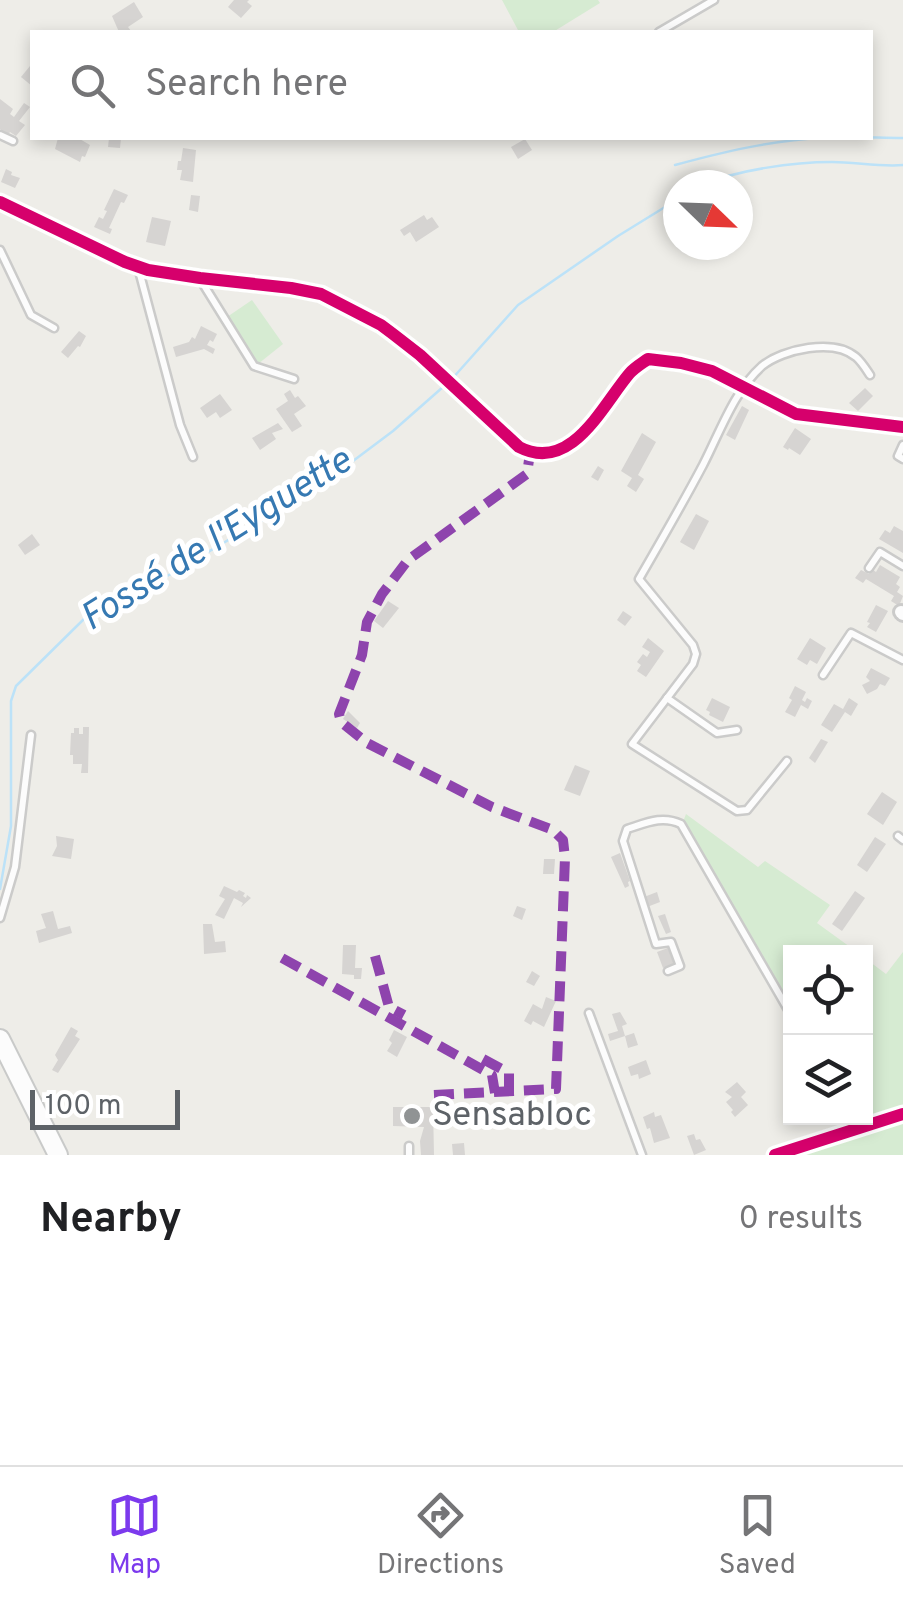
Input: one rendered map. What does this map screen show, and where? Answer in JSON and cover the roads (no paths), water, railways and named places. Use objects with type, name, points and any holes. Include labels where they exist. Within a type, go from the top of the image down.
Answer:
[{"type":"main road","points":[[0,1038],[58,1155]]},
{"type":"street","points":[[0,202],[138,267],[321,294],[381,325],[530,453],[556,452],[577,440],[631,372],[648,359],[712,371],[796,414],[903,426]]},
{"type":"street","points":[[873,1120],[903,1114]]},
{"type":"street","points":[[775,1155],[850,1125]]},
{"type":"lane","points":[[662,30],[714,0]]},
{"type":"lane","points":[[0,135],[12,141]]},
{"type":"lane","points":[[0,250],[31,316],[54,328]]},
{"type":"lane","points":[[138,267],[180,426],[193,457]]},
{"type":"lane","points":[[200,278],[254,366],[294,380]]},
{"type":"lane","points":[[788,761],[747,810],[737,812],[632,744],[694,664],[696,654],[640,579],[744,387],[764,365],[786,352],[837,348],[855,356],[870,375]]},
{"type":"lane","points":[[903,445],[898,456],[903,458]]},
{"type":"lane","points":[[870,568],[880,552],[903,566]]},
{"type":"lane","points":[[823,676],[851,633],[903,660]]},
{"type":"lane","points":[[668,698],[718,734],[737,730]]},
{"type":"lane","points":[[0,918],[16,867],[32,735]]},
{"type":"lane","points":[[668,971],[680,966],[676,954],[671,942],[656,944],[623,841],[627,830],[669,818],[682,824],[783,1001]]},
{"type":"lane","points":[[589,1013],[642,1155]]},
{"type":"lane","points":[[409,1155],[410,1146]]},
{"type":"waterway","points":[[873,138],[903,138]]},
{"type":"waterway","points":[[675,165],[798,140]]},
{"type":"waterway","name":"Fossé de l'Eyguette","points":[[753,170],[800,163],[903,165]]},
{"type":"waterway","name":"Fossé de l'Eyguette","points":[[451,380],[518,305],[663,208]]},
{"type":"waterway","name":"Fossé de l'Eyguette","points":[[0,889],[11,826],[11,701],[16,686],[85,618],[157,582],[288,505],[393,431],[443,387]]},
{"type":"place","name":"Sensabloc","points":[[412,1116]]}]
